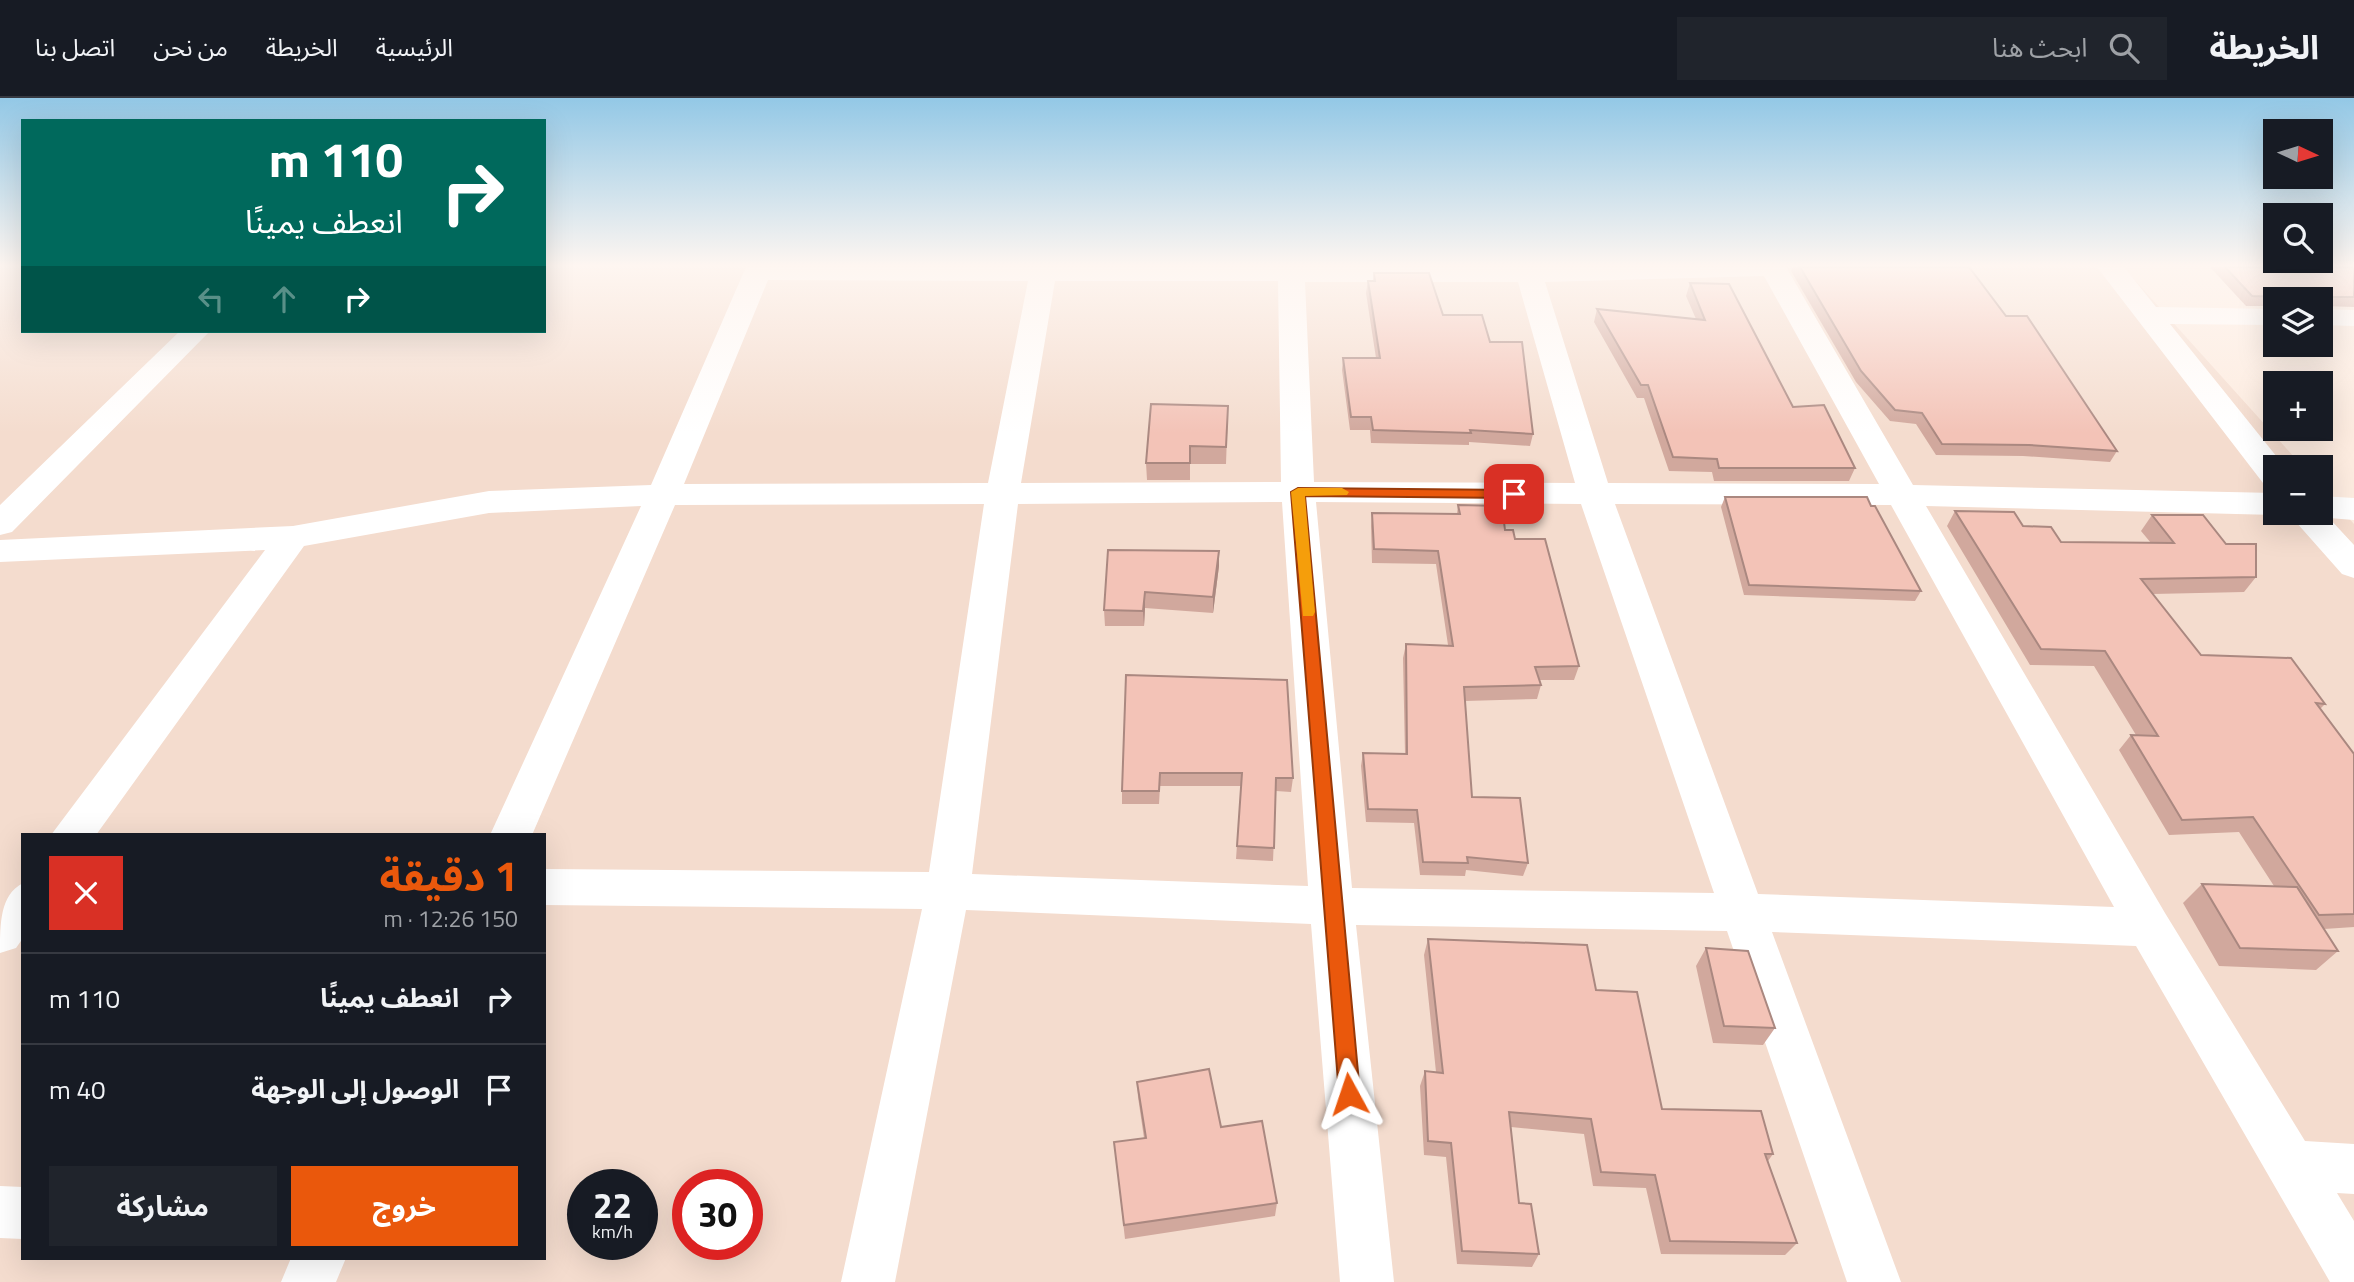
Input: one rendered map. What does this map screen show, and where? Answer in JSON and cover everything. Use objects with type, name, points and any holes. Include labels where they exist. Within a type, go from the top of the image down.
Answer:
[{"type":"street","points":[[512,833],[663,495],[737,322]]},
{"type":"street","points":[[868,1282],[948,891],[1002,495],[1033,322]]},
{"type":"street","points":[[1293,322],[1298,492],[1332,906],[1367,1282]]},
{"type":"street","points":[[1543,322],[1595,495],[1874,1282]]},
{"type":"street","points":[[1804,322],[2149,927],[2354,1271]]},
{"type":"street","points":[[2155,322],[2263,461]]},
{"type":"street","points":[[0,524],[194,333]]},
{"type":"street","points":[[0,551],[293,537],[489,502],[663,495],[1298,492],[1902,495],[2263,504]]},
{"type":"street","points":[[2333,508],[2354,509]]},
{"type":"street","points":[[2316,525],[2354,566]]},
{"type":"street","points":[[73,833],[293,537]]},
{"type":"street","points":[[0,886],[21,887]]},
{"type":"street","points":[[546,887],[948,891],[1332,906],[1745,912],[2149,927]]},
{"type":"street","points":[[0,934],[21,905]]},
{"type":"street","points":[[2292,1166],[2354,1168]]},
{"type":"street","points":[[0,1212],[21,1213]]},
{"type":"street","points":[[308,1282],[318,1260]]},
{"type":"shaded area","points":[[0,322],[21,322],[21,333],[546,333],[546,322],[2173,322],[2263,423],[2263,441],[2280,441],[2292,455],[2263,455],[2263,525],[2333,525],[2333,500],[2354,524],[2354,1282],[0,1282]]},
{"type":"building","points":[[1374,322],[1484,322],[1490,342],[1522,342],[1533,434],[1470,430],[1471,433],[1373,430],[1371,417],[1351,417],[1343,358],[1380,358]]},
{"type":"building","points":[[1605,322],[1749,322],[1793,407],[1824,405],[1855,468],[1719,468],[1717,459],[1673,457],[1648,385],[1641,385]]},
{"type":"building","points":[[1832,322],[2031,322],[2117,451],[2029,445],[1942,444],[1922,413],[1895,410],[1861,371]]},
{"type":"building","points":[[1151,404],[1228,406],[1226,447],[1190,446],[1190,463],[1146,463]]},
{"type":"building","points":[[1725,497],[1867,497],[1871,506],[1875,506],[1921,591],[1749,585]]},
{"type":"building","points":[[1458,505],[1502,506],[1505,530],[1513,530],[1515,539],[1545,539],[1579,666],[1535,667],[1541,685],[1464,687],[1472,797],[1520,798],[1528,863],[1467,857],[1468,863],[1423,862],[1417,810],[1368,809],[1363,753],[1407,754],[1406,644],[1453,646],[1438,551],[1374,549],[1372,513],[1460,514]]},
{"type":"building","points":[[1955,511],[2014,512],[2023,526],[2051,527],[2061,542],[2174,543],[2152,515],[2203,515],[2226,544],[2256,544],[2256,577],[2141,579],[2201,655],[2291,658],[2325,704],[2316,703],[2354,754],[2354,914],[2319,915],[2253,817],[2182,820],[2131,735],[2158,736],[2105,651],[2041,649]]},
{"type":"building","points":[[1108,550],[1219,551],[1213,597],[1145,592],[1143,611],[1104,610]]},
{"type":"building","points":[[1126,675],[1287,680],[1293,778],[1276,778],[1274,848],[1237,846],[1242,773],[1160,773],[1159,791],[1122,791]]},
{"type":"building","points":[[2202,884],[2297,887],[2338,951],[2240,948]]},
{"type":"building","points":[[1428,939],[1587,945],[1596,990],[1637,992],[1662,1109],[1761,1111],[1773,1154],[1765,1154],[1797,1243],[1670,1241],[1655,1175],[1601,1172],[1591,1119],[1509,1112],[1519,1203],[1531,1204],[1539,1254],[1462,1251],[1451,1143],[1428,1141],[1425,1071],[1443,1073]]},
{"type":"building","points":[[1706,948],[1748,951],[1775,1028],[1724,1026]]},
{"type":"building","points":[[1209,1069],[1221,1127],[1262,1121],[1277,1203],[1124,1225],[1114,1142],[1146,1138],[1137,1082]]},
{"type":"slow traffic","points":[[1308,612],[1298,492],[1342,492]]},
{"type":"route","points":[[1349,1094],[1298,492],[1514,494]]}]
